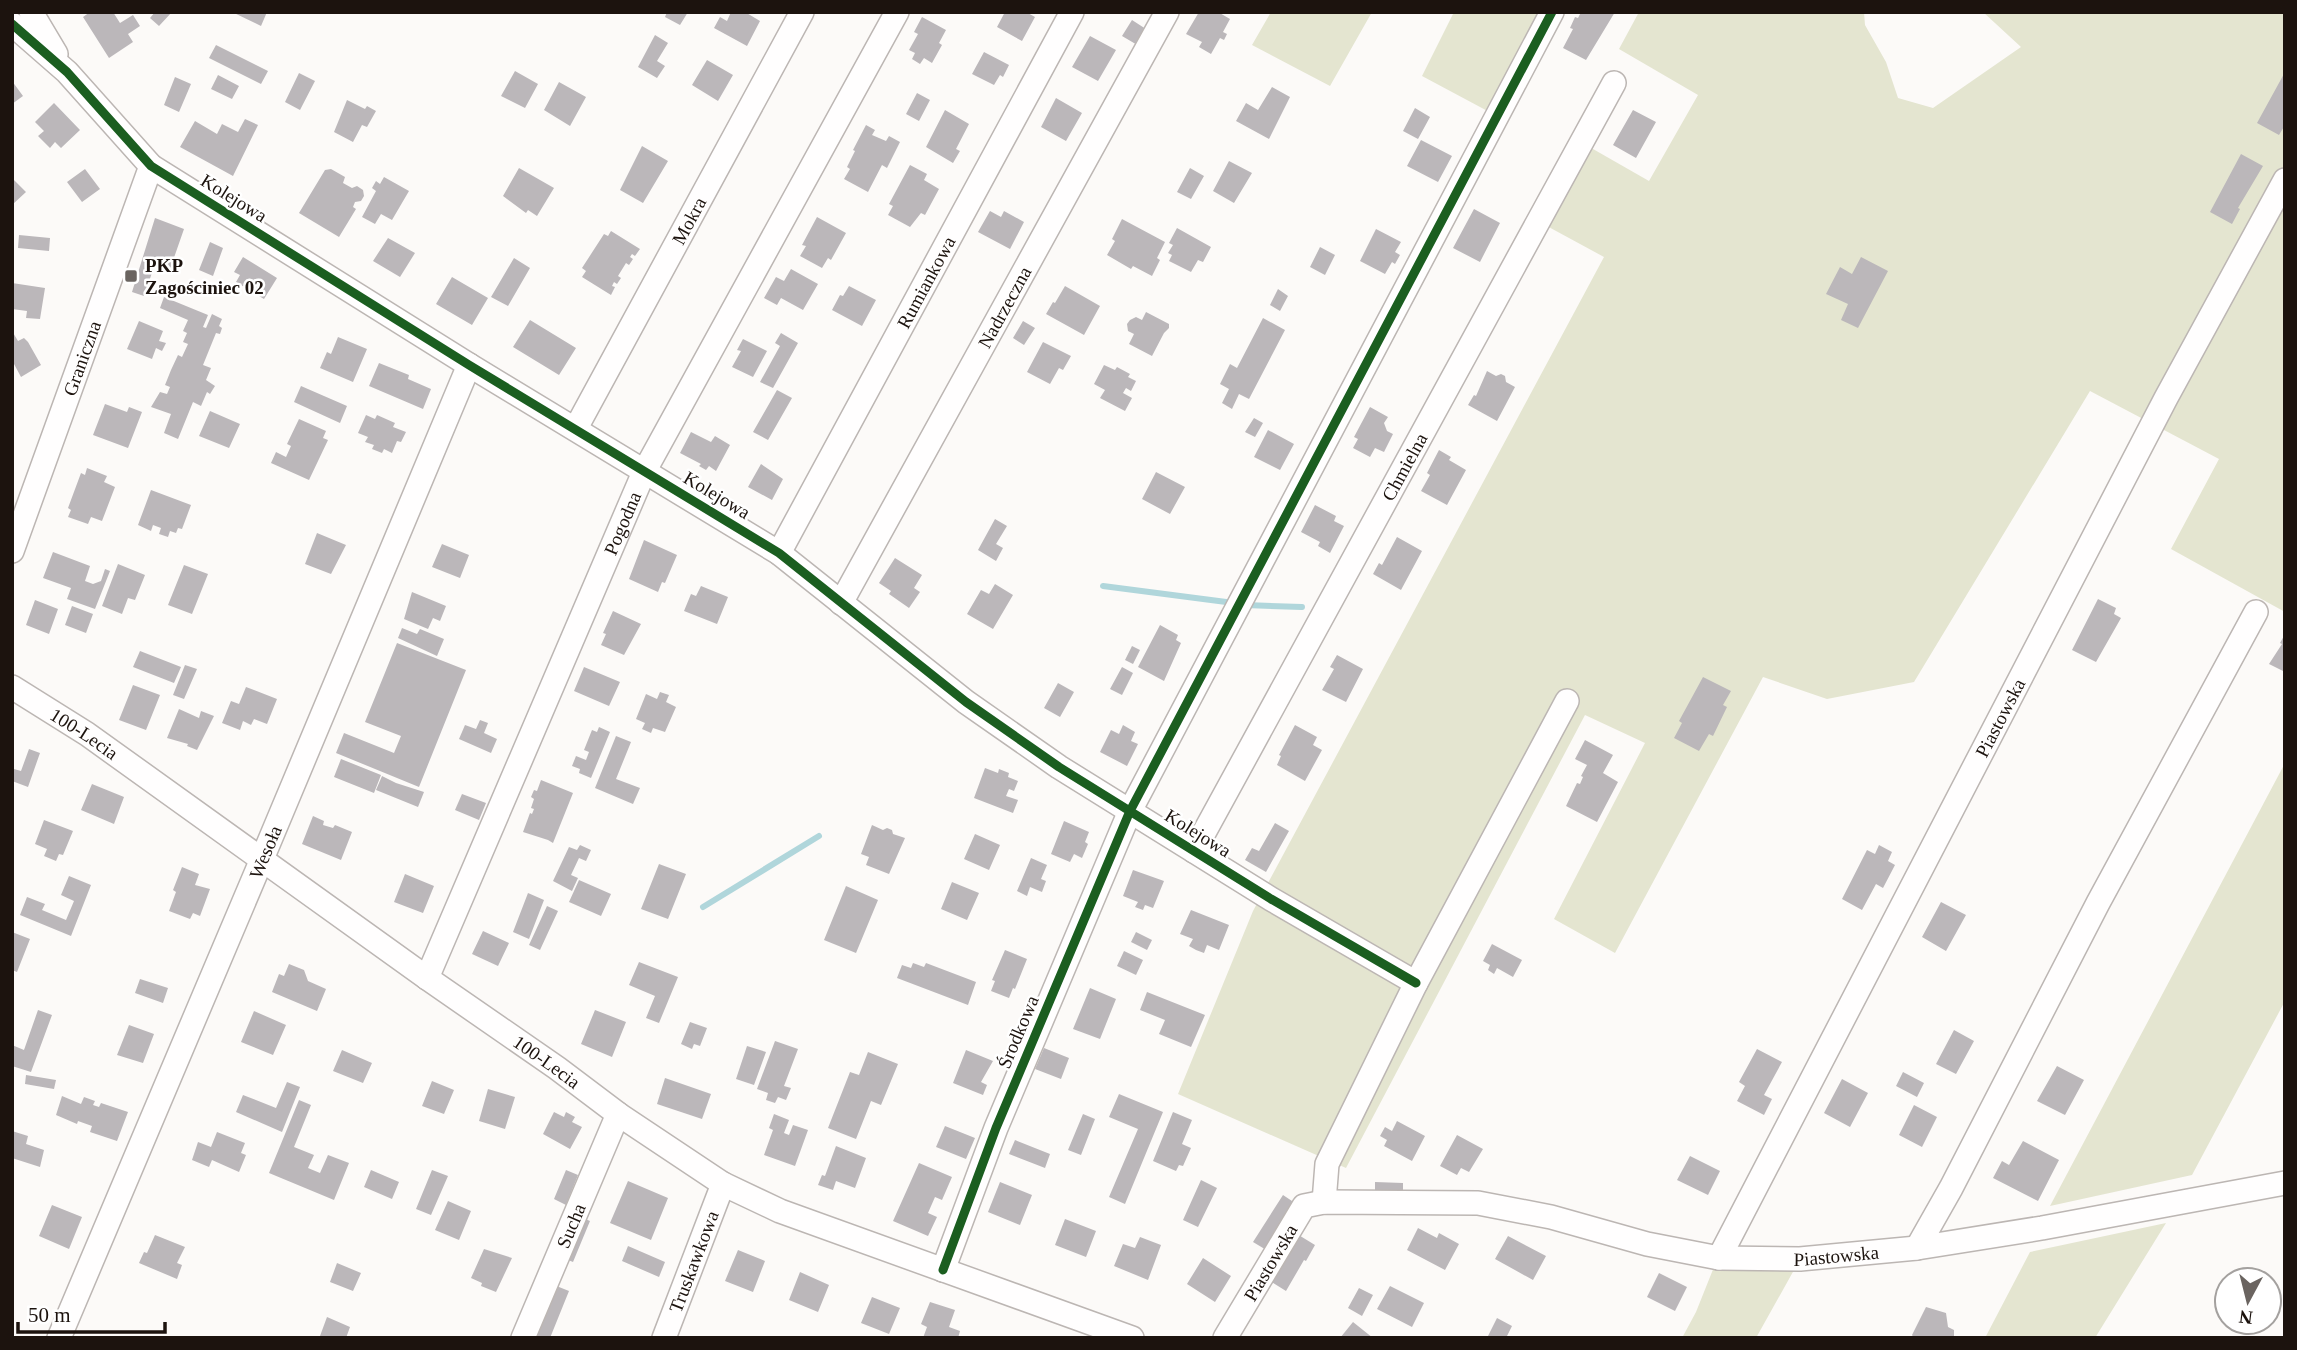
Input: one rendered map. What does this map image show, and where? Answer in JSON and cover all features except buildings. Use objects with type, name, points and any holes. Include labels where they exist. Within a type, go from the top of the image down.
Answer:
[{"type":"street","name":"Kolejowa","points":[[31,12],[66,72]]},
{"type":"street","name":"Mokra","points":[[576,428],[802,12]]},
{"type":"street","name":"Pogodna","points":[[427,978],[644,472],[897,12]]},
{"type":"street","name":"Rumiankowa","points":[[779,553],[1072,12]]},
{"type":"street","name":"Nadrzeczna","points":[[841,603],[1167,12]]},
{"type":"street","name":"Środkowa","points":[[943,1270],[996,1128],[1130,811],[1552,12]]},
{"type":"street","name":"Kolejowa","points":[[12,24],[66,72],[151,166],[469,365],[779,553],[966,702],[1059,767],[1270,900],[1416,983]]},
{"type":"street","name":"Chmielna","points":[[1194,851],[1614,83]]},
{"type":"street","name":"Graniczna","points":[[12,551],[151,166]]},
{"type":"street","name":"Piastowska","points":[[1719,1258],[2166,398],[2285,180]]},
{"type":"street","name":"Wesoła","points":[[58,1338],[469,365]]},
{"type":"street","points":[[1917,1248],[2256,611]]},
{"type":"street","name":"100-Lecia","points":[[12,687],[87,734],[618,1114],[723,1184],[780,1211],[943,1270],[1082,1329],[1132,1338]]},
{"type":"street","points":[[1324,1202],[1327,1164],[1416,983],[1567,701]]},
{"type":"street","name":"Sucha","points":[[523,1338],[618,1114]]},
{"type":"street","name":"Piastowska","points":[[1225,1338],[1304,1206],[1324,1202],[1478,1203],[1551,1217],[1647,1244],[1719,1258],[1800,1259],[1917,1248],[2285,1183]]},
{"type":"street","name":"Truskawkowa","points":[[664,1338],[723,1184]]},
{"type":"green space","points":[[1271,12],[1372,12],[1330,86],[1252,45]]},
{"type":"green space","points":[[1454,12],[1550,12],[1495,115],[1422,76]]},
{"type":"green space","points":[[1639,12],[1864,12],[1865,25],[1886,62],[1898,98],[1933,108],[2021,47],[1983,12],[2285,12],[2285,612],[2171,549],[2219,459],[2090,391],[1914,682],[1827,699],[1763,677],[1615,953],[1554,919],[1645,743],[1585,715],[1346,1168],[1178,1094],[1253,911],[1604,257],[1545,225],[1586,145],[1649,181],[1698,95],[1619,49]]},
{"type":"green space","points":[[2285,763],[2285,1001],[2192,1175],[2050,1206]]},
{"type":"green space","points":[[2166,1223],[2095,1338],[1985,1338],[2030,1252]]},
{"type":"green space","points":[[1714,1267],[1794,1270],[1756,1338],[1682,1338]]},
{"type":"waterway","points":[[1103,586],[1234,603]]},
{"type":"waterway","points":[[1245,605],[1302,607]]},
{"type":"waterway","points":[[703,907],[819,836]]},
{"type":"cycle path","points":[[943,1270],[996,1128],[1130,811],[1552,12]]},
{"type":"cycle path","points":[[12,24],[67,72],[151,166],[469,365],[779,553],[966,702],[1059,767],[1271,899],[1416,983]]},
{"type":"place","name":"PKP Zagościniec 02","points":[[131,276]]}]
